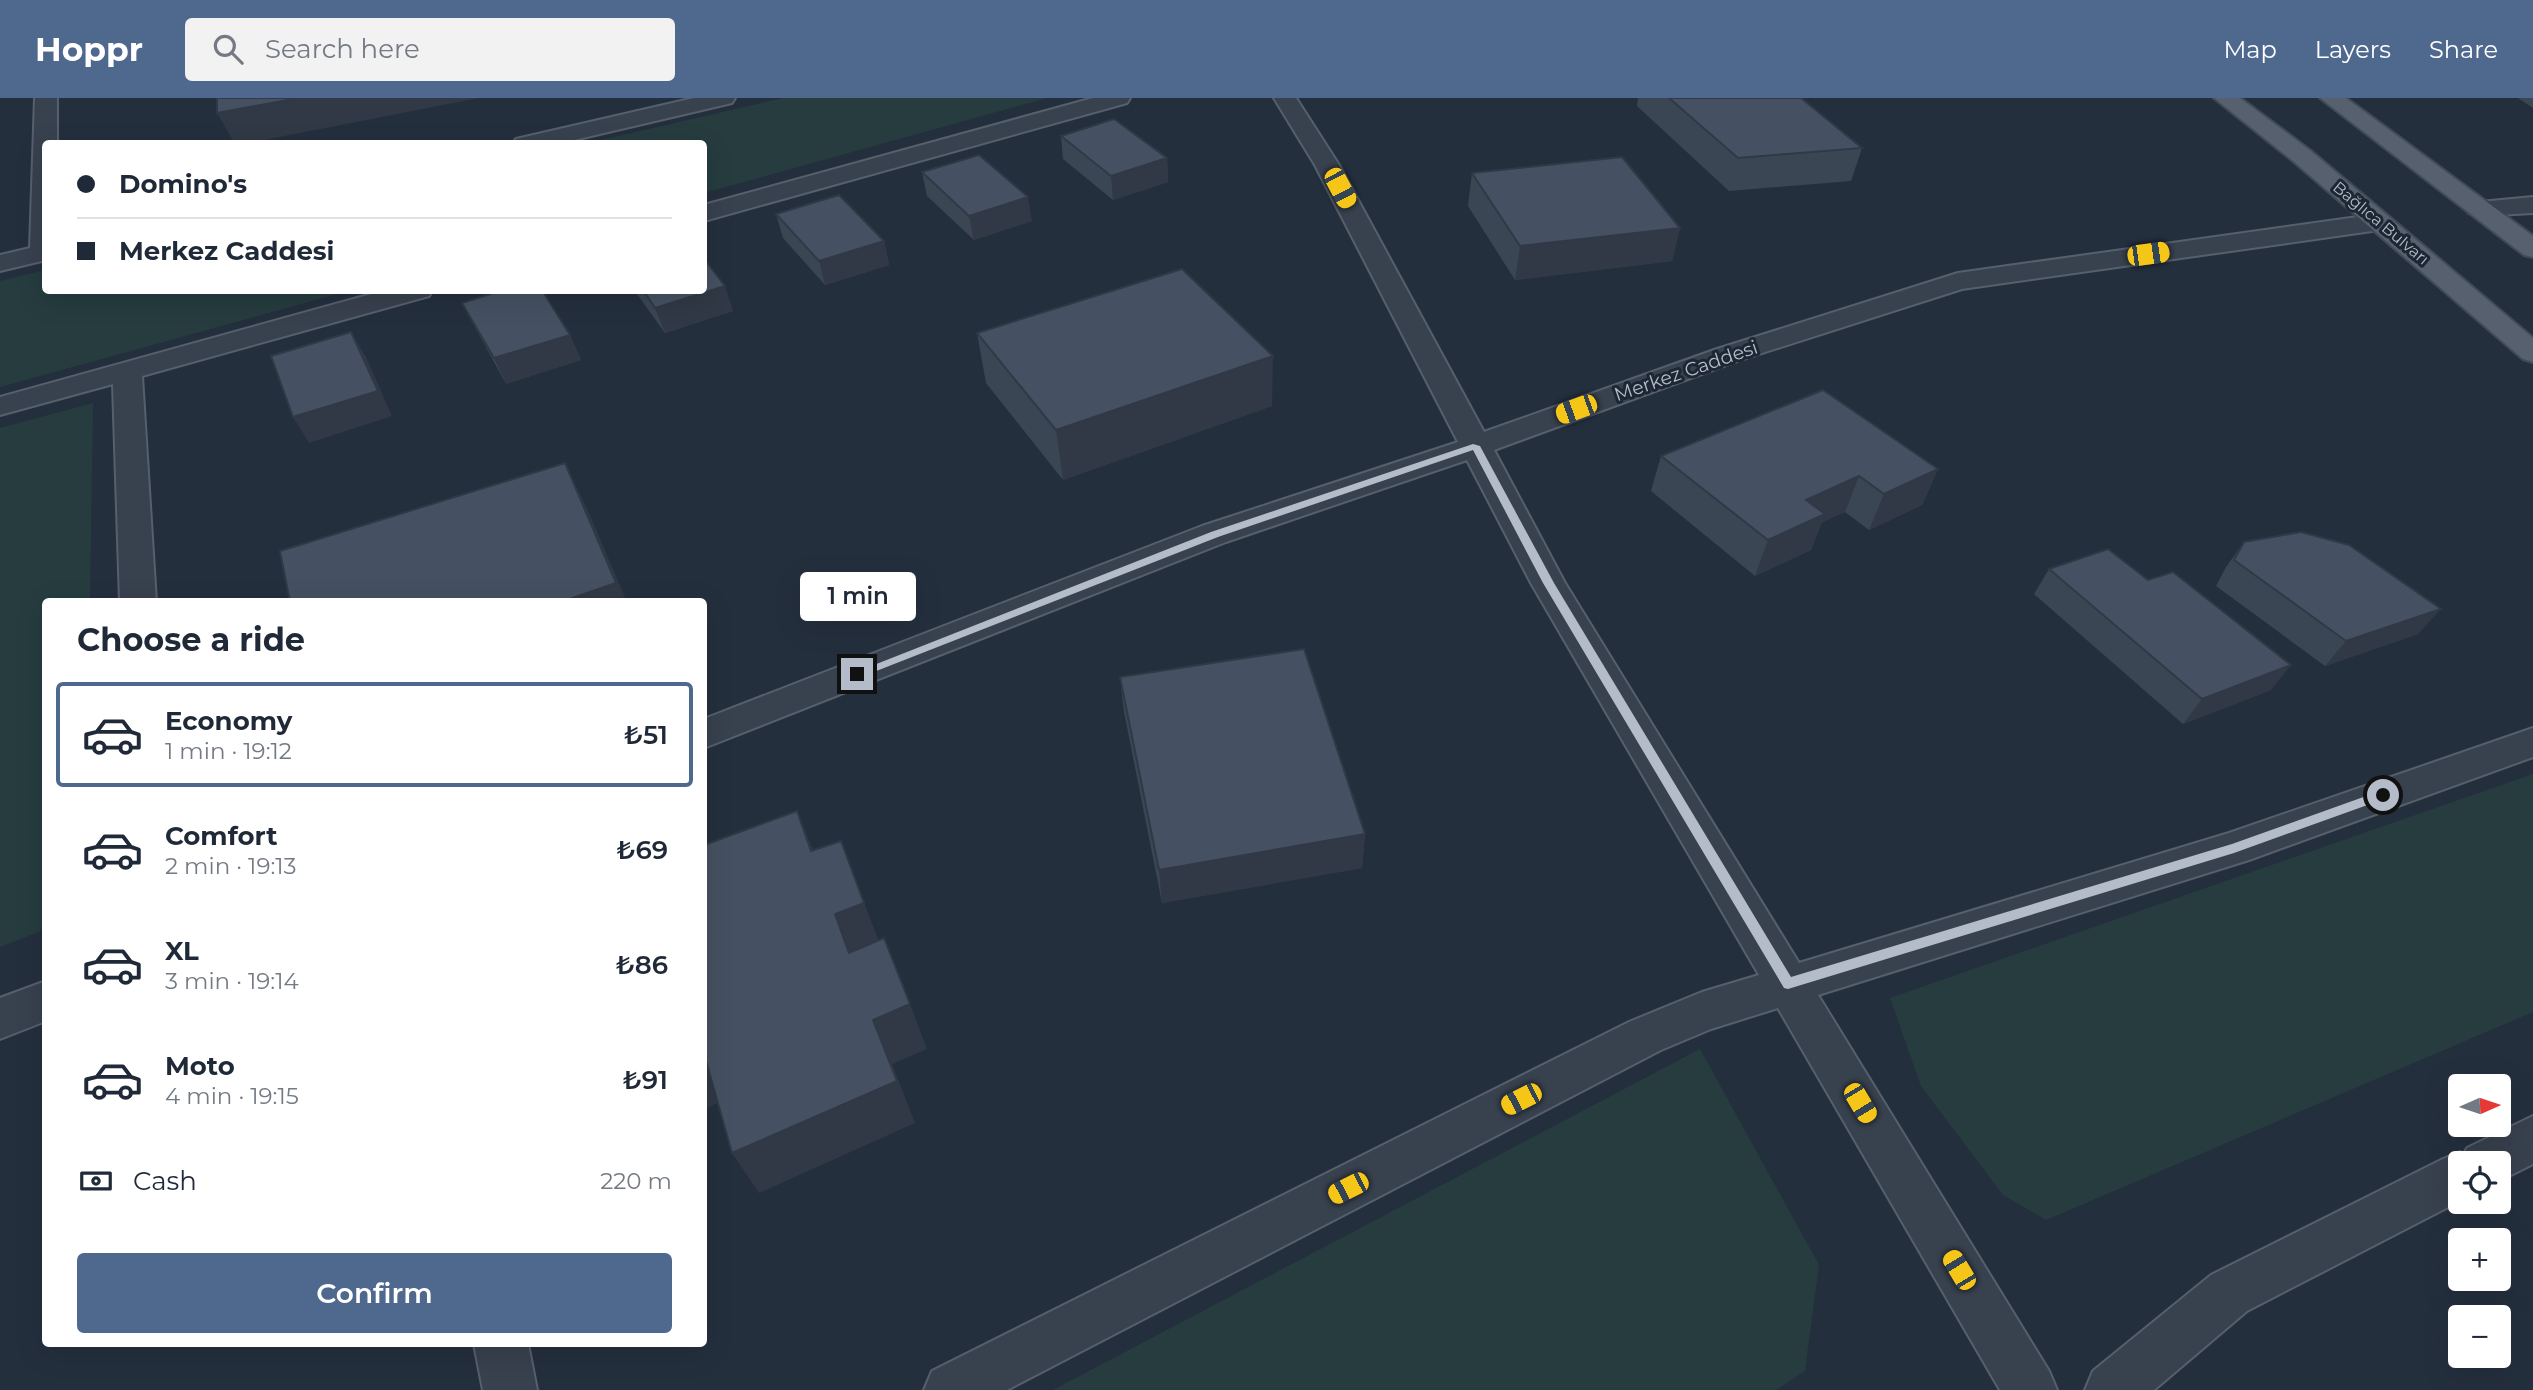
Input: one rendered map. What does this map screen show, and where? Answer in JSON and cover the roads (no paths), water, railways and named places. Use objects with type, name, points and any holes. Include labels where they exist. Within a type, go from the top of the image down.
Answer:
[{"type":"main road","name":"Bağlıca Bulvarı","points":[[2225,98],[2302,156],[2533,353]]},
{"type":"main road","points":[[2331,98],[2533,249]]},
{"type":"street","points":[[45,140],[46,98]]},
{"type":"street","points":[[541,140],[724,98]]},
{"type":"street","points":[[707,212],[1119,98]]},
{"type":"street","points":[[1285,98],[1327,165],[1548,583],[2030,1390]]},
{"type":"street","points":[[2478,208],[2533,205]]},
{"type":"street","name":"Merkez Caddesi","points":[[707,733],[1214,534],[1476,446],[1727,355],[1958,281],[2379,222]]},
{"type":"street","points":[[0,263],[42,253]]},
{"type":"street","points":[[0,406],[405,294]]},
{"type":"street","points":[[127,371],[138,598]]},
{"type":"street","points":[[951,1390],[1645,1036],[1702,1012],[2234,848],[2533,742]]},
{"type":"street","points":[[0,1019],[42,1002]]},
{"type":"street","points":[[2509,1151],[2533,1139]]},
{"type":"street","points":[[2112,1390],[2229,1293],[2448,1182]]},
{"type":"street","points":[[503,1347],[510,1390]]}]
